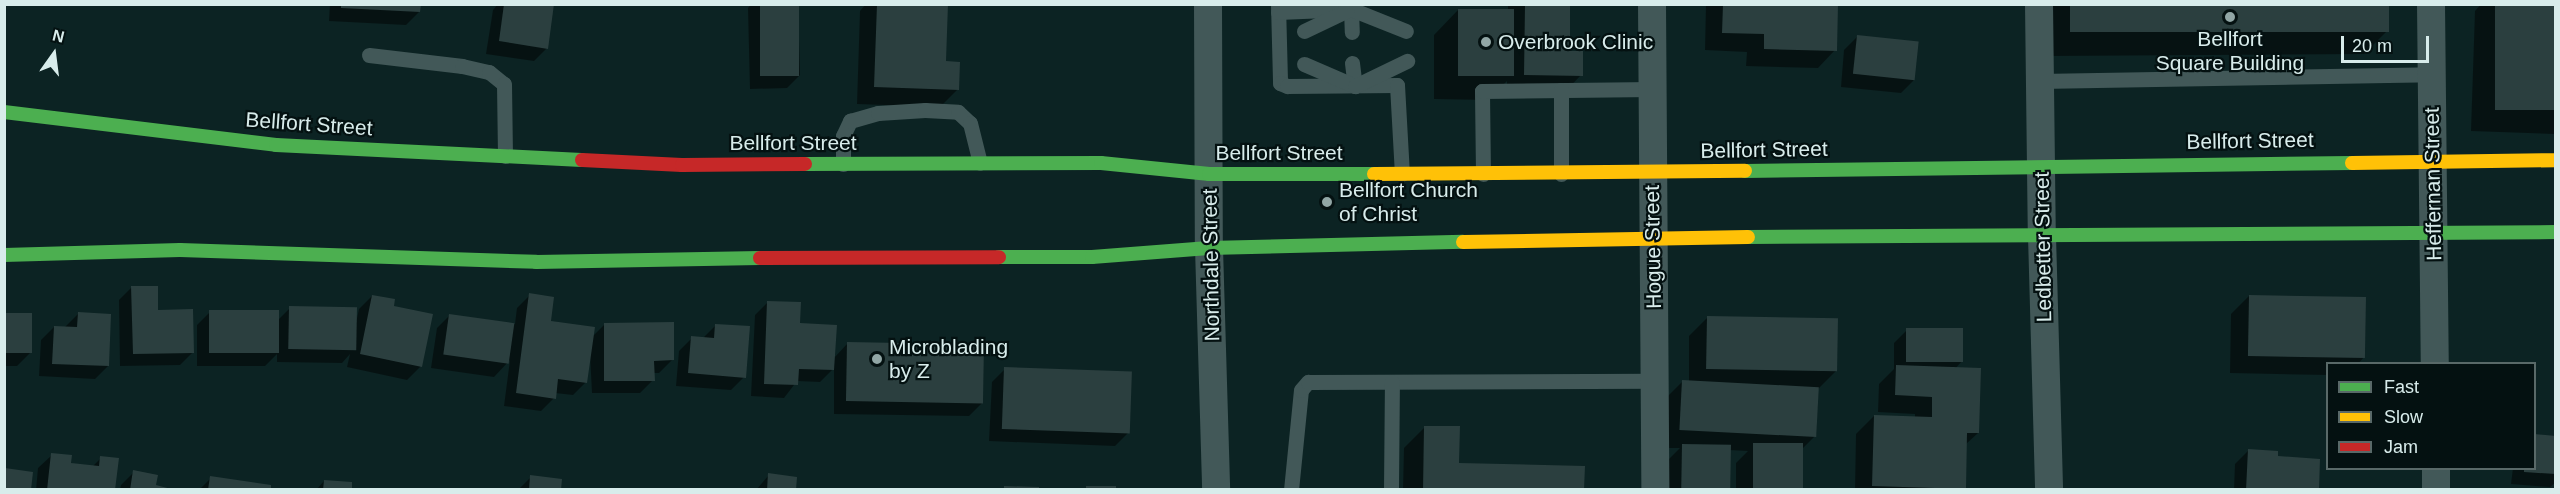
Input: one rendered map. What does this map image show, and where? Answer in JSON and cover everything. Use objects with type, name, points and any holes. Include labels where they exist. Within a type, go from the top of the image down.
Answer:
[{"type":"main road","name":"Bellfort Street","points":[[4,112],[276,146],[682,165],[1101,163],[1209,174],[1652,174],[2041,165],[2556,160]]},
{"type":"main road","points":[[4,255],[180,250],[536,262],[700,258],[1092,256],[1209,248],[1653,238],[2556,232]]},
{"type":"street","name":"Northdale Street","points":[[1208,4],[1209,248],[1216,489]]},
{"type":"street","name":"Hogue Street","points":[[1652,4],[1653,381],[1656,489]]},
{"type":"street","name":"Ledbetter Street","points":[[2040,4],[2039,81],[2049,489]]},
{"type":"street","name":"Heffernan Street","points":[[2431,4],[2435,362]]},
{"type":"street","points":[[2436,470],[2436,489]]},
{"type":"lane","points":[[1402,174],[1397,86],[1287,86],[1280,83],[1278,8],[1351,9],[1406,31]]},
{"type":"lane","points":[[1304,31],[1351,9]]},
{"type":"lane","points":[[1328,32],[1351,9]]},
{"type":"lane","points":[[1351,9],[1384,32]]},
{"type":"lane","points":[[1351,9],[1352,32]]},
{"type":"lane","points":[[369,54],[462,66],[489,72],[504,84],[506,156]]},
{"type":"lane","points":[[1304,64],[1355,86],[1407,61]]},
{"type":"lane","points":[[1328,62],[1355,86]]},
{"type":"lane","points":[[1352,63],[1355,86]]},
{"type":"lane","points":[[1355,86],[1384,63]]},
{"type":"lane","points":[[2039,81],[2432,74]]},
{"type":"lane","points":[[1483,174],[1482,91],[1653,89]]},
{"type":"lane","points":[[1561,174],[1562,90]]},
{"type":"lane","points":[[843,164],[843,136],[850,121],[878,113],[925,110],[958,112],[970,123],[980,163]]},
{"type":"lane","points":[[1291,489],[1301,390],[1308,382],[1653,381]]},
{"type":"lane","points":[[1391,489],[1392,382]]},
{"type":"building","points":[[341,4],[421,4],[420,12],[341,8]]},
{"type":"building","points":[[504,4],[554,4],[548,49],[499,41]]},
{"type":"building","points":[[877,4],[948,4],[946,61],[960,62],[959,90],[874,87]]},
{"type":"building","points":[[1525,4],[1570,4],[1570,51],[1583,51],[1583,76],[1524,75]]},
{"type":"building","points":[[1723,4],[1838,4],[1837,51],[1764,49],[1764,34],[1722,33]]},
{"type":"building","name":"Bellfort Square Building","points":[[2070,4],[2389,4],[2389,32],[2070,32]]},
{"type":"building","points":[[2495,4],[2556,4],[2556,110],[2495,110]]},
{"type":"building","points":[[760,5],[799,5],[799,76],[760,76]]},
{"type":"building","name":"Overbrook Clinic","points":[[1458,9],[1514,9],[1514,76],[1458,76]]},
{"type":"building","points":[[1857,35],[1919,41],[1915,80],[1853,74]]},
{"type":"building","points":[[131,286],[158,286],[158,310],[193,309],[194,353],[133,354]]},
{"type":"building","points":[[529,293],[554,297],[551,321],[595,327],[587,383],[558,379],[556,399],[516,393]]},
{"type":"building","points":[[372,295],[395,299],[394,306],[433,314],[422,367],[360,354]]},
{"type":"building","points":[[2249,295],[2366,297],[2365,358],[2248,356]]},
{"type":"building","points":[[767,301],[801,302],[800,323],[837,325],[834,370],[799,369],[798,385],[764,384]]},
{"type":"building","points":[[289,306],[357,307],[356,350],[288,349]]},
{"type":"building","points":[[209,310],[279,310],[279,353],[209,353]]},
{"type":"building","points":[[78,312],[111,314],[109,366],[52,364],[54,326],[77,327]]},
{"type":"building","points":[[4,313],[32,313],[32,353],[4,353]]},
{"type":"building","points":[[449,314],[514,323],[509,364],[443,355]]},
{"type":"building","points":[[1707,316],[1838,318],[1837,371],[1706,369]]},
{"type":"building","points":[[674,322],[674,360],[654,361],[655,381],[604,381],[604,323]]},
{"type":"building","points":[[715,324],[750,326],[746,378],[688,373],[691,336],[714,338]]},
{"type":"building","points":[[1906,328],[1963,328],[1963,362],[1906,362]]},
{"type":"building","points":[[847,342],[984,344],[983,403],[846,401]]},
{"type":"building","points":[[1896,365],[1981,368],[1979,433],[1967,433],[1966,489],[1872,486],[1874,415],[1932,417],[1932,397],[1895,395]]},
{"type":"building","points":[[1004,367],[1132,371],[1130,433],[1002,429]]},
{"type":"building","points":[[1682,380],[1819,387],[1816,437],[1679,430]]},
{"type":"building","points":[[1424,426],[1460,426],[1459,463],[1585,466],[1584,490],[1423,490]]},
{"type":"building","points":[[2536,434],[2556,436],[2556,474],[2524,472],[2524,470],[2536,470]]},
{"type":"building","points":[[1753,443],[1803,443],[1803,490],[1753,490]]},
{"type":"building","points":[[1682,444],[1731,445],[1730,490],[1681,490]]},
{"type":"building","points":[[2248,449],[2278,451],[2278,456],[2320,459],[2319,490],[2246,490]]},
{"type":"building","points":[[51,453],[72,455],[71,463],[99,466],[100,456],[119,458],[115,490],[47,490]]},
{"type":"building","points":[[5,468],[33,472],[31,490],[5,490]]},
{"type":"building","points":[[133,470],[158,475],[156,485],[175,490],[130,490]]},
{"type":"building","points":[[768,473],[797,477],[796,490],[767,490]]},
{"type":"building","points":[[530,475],[562,479],[561,490],[529,490]]},
{"type":"building","points":[[210,476],[271,485],[271,490],[208,490]]},
{"type":"building","points":[[324,480],[352,482],[352,490],[323,490]]},
{"type":"building","points":[[1004,486],[1039,487],[1039,490],[1004,490]]},
{"type":"building","points":[[1086,486],[1116,486],[1116,490],[1086,490]]},
{"type":"traffic: fast","points":[[4,112],[276,145],[582,160]]},
{"type":"traffic: fast","points":[[805,164],[1101,163],[1209,174],[1374,174]]},
{"type":"traffic: fast","points":[[1745,171],[2352,163]]},
{"type":"traffic: fast","points":[[1748,237],[2556,232]]},
{"type":"traffic: fast","points":[[999,257],[1092,257],[1209,248],[1463,242]]},
{"type":"traffic: fast","points":[[4,255],[180,250],[536,262],[760,258]]},
{"type":"traffic: slow","points":[[2352,163],[2556,160]]},
{"type":"traffic: slow","points":[[1374,174],[1745,171]]},
{"type":"traffic: slow","points":[[1463,242],[1748,237]]},
{"type":"traffic: jam","points":[[582,160],[682,165],[805,164]]},
{"type":"traffic: jam","points":[[760,258],[999,257]]},
{"type":"place","name":"Bellfort Square Building","points":[[2230,17]]},
{"type":"place","name":"Overbrook Clinic","points":[[1486,42]]},
{"type":"place","name":"Bellfort Church of Christ","points":[[1327,202]]},
{"type":"place","name":"Microblading by Z","points":[[877,359]]}]
